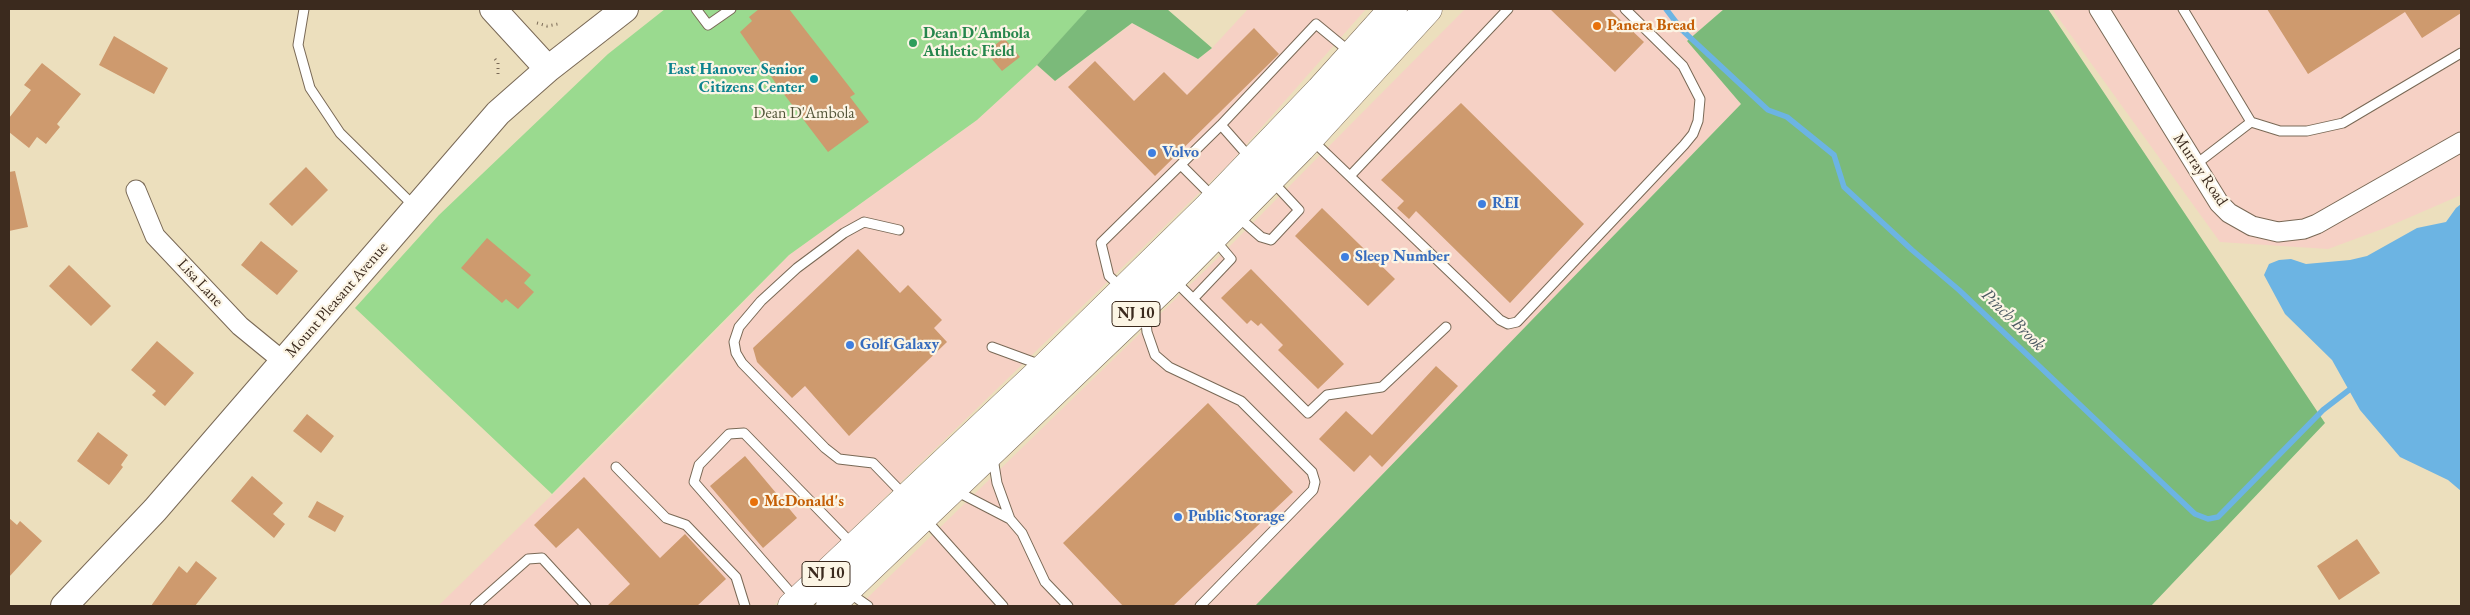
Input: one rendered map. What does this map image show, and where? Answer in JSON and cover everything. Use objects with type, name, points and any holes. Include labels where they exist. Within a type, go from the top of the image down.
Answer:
[{"type":"main road","name":"NJ 10","points":[[838,598],[916,508],[1046,367],[1124,290],[1225,207],[1261,170],[1352,54],[1393,9]]},
{"type":"main road","name":"NJ 10","points":[[1261,170],[1310,138],[1428,9]]},
{"type":"main road","name":"NJ 10","points":[[795,604],[855,547],[916,508],[953,490],[1173,279],[1213,238],[1225,207]]},
{"type":"street","points":[[494,9],[548,69]]},
{"type":"street","name":"Mount Pleasant Avenue","points":[[64,606],[155,510],[498,113],[548,69],[625,9]]},
{"type":"street","name":"Murray Road","points":[[2099,9],[2219,203],[2229,213],[2265,230],[2291,232],[2317,224],[2461,142]]},
{"type":"street","name":"Lisa Lane","points":[[136,190],[155,236],[240,326],[284,362]]},
{"type":"lane","points":[[304,9],[298,45],[310,88],[340,133],[416,208]]},
{"type":"lane","points":[[696,9],[708,25],[731,9]]},
{"type":"lane","points":[[1493,9],[1503,11]]},
{"type":"lane","points":[[1310,138],[1500,320],[1508,324],[1517,322],[1684,145],[1693,134],[1698,121],[1700,99],[1683,66],[1625,9]]},
{"type":"lane","points":[[2182,9],[2251,122],[2280,131],[2307,131],[2342,123],[2461,53]]},
{"type":"lane","points":[[1350,176],[1503,11]]},
{"type":"lane","points":[[1124,290],[1109,276],[1101,243],[1221,125],[1316,24],[1352,54]]},
{"type":"lane","points":[[2195,166],[2251,122]]},
{"type":"lane","points":[[1181,165],[1225,207],[1261,237],[1271,240],[1299,210],[1221,125]]},
{"type":"lane","points":[[899,230],[864,222],[844,233],[797,268],[761,301],[739,327],[734,342],[736,353],[742,363],[825,448],[839,459],[873,463],[916,508],[1003,606]]},
{"type":"lane","points":[[1193,299],[1231,259],[1213,238]]},
{"type":"lane","points":[[1173,279],[1308,413],[1327,395],[1382,387],[1446,327]]},
{"type":"lane","points":[[1145,306],[1147,332],[1155,355],[1169,367],[1242,401],[1312,472],[1315,482],[1314,490],[1200,606]]},
{"type":"lane","points":[[992,347],[1046,367]]},
{"type":"lane","points":[[795,604],[694,482],[699,465],[729,434],[744,433],[855,547]]},
{"type":"lane","points":[[992,453],[997,483],[1010,519],[1022,534],[1045,582],[1068,606]]},
{"type":"lane","points":[[616,467],[666,518],[686,525],[736,577],[745,606]]},
{"type":"lane","points":[[953,490],[1010,519]]},
{"type":"lane","points":[[475,606],[528,559],[542,558],[586,606]]},
{"type":"lane","points":[[838,598],[868,606]]},
{"type":"path","points":[[535,22],[547,26],[558,24]]},
{"type":"path","points":[[495,59],[498,62],[498,74]]},
{"type":"shaded area","points":[[1248,9],[1366,9],[1230,163],[773,606],[438,606],[637,412],[789,255],[977,120],[1037,65],[1055,81],[1133,23],[1198,59],[1212,48]]},
{"type":"shaded area","points":[[1465,9],[1724,9],[1687,41],[1741,104],[1255,606],[859,606],[1226,250]]},
{"type":"shaded area","points":[[2052,9],[2461,9],[2461,195],[2385,228],[2328,249],[2220,242]]},
{"type":"green space","name":"Dean D'Ambola","points":[[665,9],[1089,9],[1037,65],[977,120],[789,255],[552,494],[355,308],[439,215],[608,54]]},
{"type":"green space","points":[[1088,9],[1167,9],[1212,48],[1198,59],[1132,23],[1055,81],[1037,65]]},
{"type":"green space","points":[[1724,9],[2048,9],[2325,423],[2151,606],[1255,606],[1741,104],[1687,41]]},
{"type":"water","points":[[2461,204],[2461,491],[2448,480],[2400,457],[2360,410],[2332,360],[2285,314],[2264,275],[2269,264],[2279,260],[2291,259],[2306,264],[2350,260],[2367,256],[2417,228],[2446,222]]},
{"type":"building","name":"East Hanover Senior Citizens Center","points":[[759,9],[789,9],[855,94],[850,97],[869,122],[828,152],[777,85],[740,32],[752,21],[749,17]]},
{"type":"building","name":"Panera Bread","points":[[1550,9],[1609,9],[1644,42],[1615,72]]},
{"type":"building","points":[[2267,9],[2461,9],[2461,13],[2422,38],[2405,12],[2308,74]]},
{"type":"building","points":[[1254,28],[1279,54],[1155,176],[1068,87],[1095,61],[1134,101],[1164,72],[1187,95]]},
{"type":"building","points":[[114,36],[168,68],[154,94],[99,65]]},
{"type":"building","points":[[1004,38],[1020,57],[1002,71],[986,52]]},
{"type":"building","points":[[42,63],[81,94],[57,124],[60,127],[46,144],[37,137],[29,148],[9,132],[9,118],[31,90],[24,85]]},
{"type":"building","name":"REI","points":[[1461,103],[1584,224],[1510,303],[1416,211],[1409,219],[1397,208],[1404,201],[1381,180]]},
{"type":"building","points":[[306,167],[328,190],[292,226],[269,204]]},
{"type":"building","points":[[15,171],[28,227],[9,231],[9,172]]},
{"type":"building","name":"Sleep Number","points":[[1322,208],[1395,279],[1368,306],[1295,236]]},
{"type":"building","points":[[487,238],[531,275],[524,283],[534,292],[518,309],[506,299],[502,303],[461,268]]},
{"type":"building","points":[[261,241],[298,271],[277,295],[241,265]]},
{"type":"building","name":"Golf Galaxy","points":[[858,249],[900,293],[908,285],[942,320],[934,328],[947,342],[849,436],[805,386],[792,398],[757,362],[753,348]]},
{"type":"building","points":[[69,265],[111,306],[91,326],[49,286]]},
{"type":"building","points":[[1251,269],[1344,364],[1318,389],[1278,350],[1283,345],[1261,323],[1258,326],[1251,320],[1247,324],[1221,298]]},
{"type":"building","points":[[157,341],[194,373],[165,406],[152,395],[156,391],[131,370]]},
{"type":"building","points":[[1436,366],[1458,386],[1382,467],[1370,455],[1354,472],[1319,439],[1346,411],[1372,435]]},
{"type":"building","name":"Public Storage","points":[[1208,403],[1293,492],[1173,606],[1123,606],[1063,543]]},
{"type":"building","points":[[307,414],[334,436],[321,453],[293,431]]},
{"type":"building","points":[[98,432],[128,455],[121,465],[123,467],[109,485],[77,461]]},
{"type":"building","name":"McDonald's","points":[[745,456],[797,518],[763,548],[710,486]]},
{"type":"building","points":[[252,476],[283,503],[273,514],[285,524],[274,538],[231,501]]},
{"type":"building","points":[[584,477],[660,558],[685,534],[726,579],[697,606],[607,606],[630,584],[578,528],[556,548],[534,525]]},
{"type":"building","points":[[317,501],[344,516],[335,532],[308,517]]},
{"type":"building","points":[[9,518],[17,525],[20,521],[42,541],[9,577]]},
{"type":"building","points":[[2357,539],[2380,573],[2339,600],[2317,566]]},
{"type":"building","points":[[196,561],[217,578],[195,606],[151,606],[179,566],[187,573]]},
{"type":"waterway","name":"Pinch Brook","points":[[1666,9],[1682,30],[1768,110],[1787,117],[1834,155],[1844,187],[1912,250],[1959,290],[2195,514],[2208,519],[2218,517],[2323,410],[2349,390]]},
{"type":"place","name":"Panera Bread","points":[[1597,26]]},
{"type":"place","name":"Dean D'Ambola Athletic Field","points":[[913,43]]},
{"type":"place","name":"East Hanover Senior Citizens Center","points":[[814,79]]},
{"type":"place","name":"Volvo","points":[[1152,153]]},
{"type":"place","name":"REI","points":[[1482,204]]},
{"type":"place","name":"Sleep Number","points":[[1345,257]]},
{"type":"place","name":"Golf Galaxy","points":[[850,345]]},
{"type":"place","name":"McDonald's","points":[[754,502]]},
{"type":"place","name":"Public Storage","points":[[1178,517]]}]
